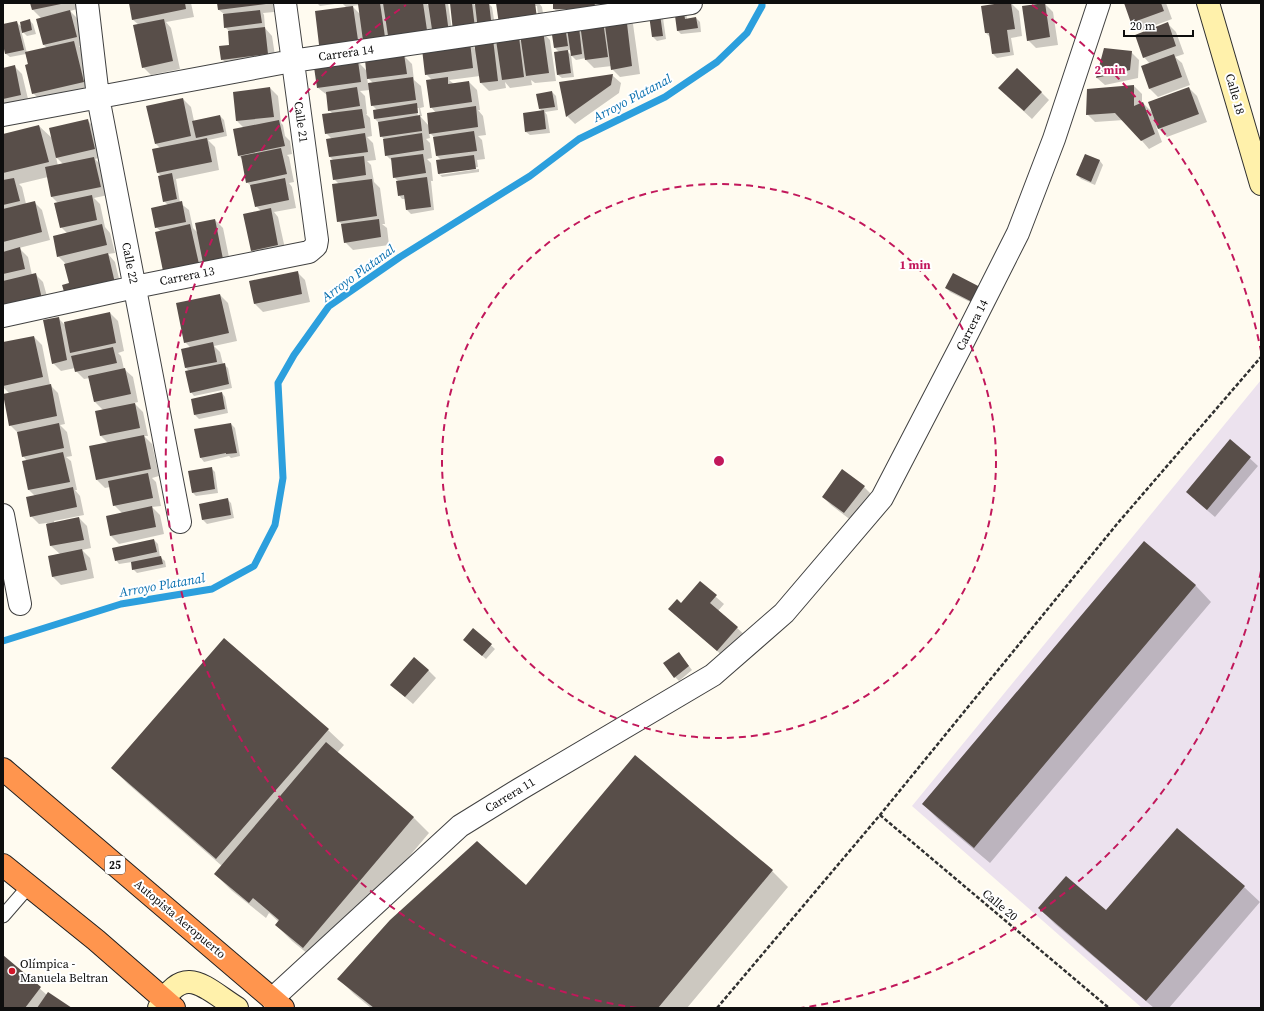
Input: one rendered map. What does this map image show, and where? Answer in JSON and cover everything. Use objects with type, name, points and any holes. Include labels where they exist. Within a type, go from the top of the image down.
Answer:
[{"type":"highway","name":"Autopista Aeropuerto","points":[[3,769],[272,1005]]},
{"type":"highway","points":[[3,865],[96,940],[166,1005]]},
{"type":"main road","name":"Calle 18","points":[[1208,3],[1261,184]]},
{"type":"main road","points":[[166,1005],[178,984],[189,981],[206,987],[237,1008]]},
{"type":"street","name":"Calle 22","points":[[86,3],[98,97],[180,522]]},
{"type":"street","name":"Calle 21","points":[[285,3],[317,240]]},
{"type":"street","name":"Carrera 14","points":[[3,115],[292,61],[691,3]]},
{"type":"street","name":"Carrera 14","points":[[784,614],[882,498],[962,344],[1018,233],[1054,139],[1099,3]]},
{"type":"street","name":"Carrera 13","points":[[3,316],[135,287],[309,252],[316,246],[317,240]]},
{"type":"street","points":[[3,515],[20,604]]},
{"type":"street","name":"Carrera 11","points":[[272,1005],[460,826],[713,675],[784,614]]},
{"type":"lane","points":[[3,916],[29,886]]},
{"type":"path","points":[[717,1008],[880,815],[1117,524],[1261,357]]},
{"type":"path","name":"Calle 20","points":[[880,815],[1109,1008]]},
{"type":"shaded area","points":[[1261,380],[1261,1008],[1142,1008],[912,806]]},
{"type":"building","points":[[30,3],[61,3],[61,4],[32,10]]},
{"type":"building","points":[[129,3],[185,3],[186,9],[132,20]]},
{"type":"building","points":[[217,3],[266,3],[266,4],[218,10]]},
{"type":"building","points":[[380,3],[386,44],[364,48],[358,4]]},
{"type":"building","points":[[383,3],[423,3],[428,37],[389,42]]},
{"type":"building","points":[[428,3],[445,3],[449,33],[433,36]]},
{"type":"building","points":[[450,3],[472,3],[475,28],[453,31]]},
{"type":"building","points":[[489,3],[492,28],[478,30],[475,4]]},
{"type":"building","points":[[496,3],[535,3],[537,18],[499,24]]},
{"type":"building","points":[[553,3],[595,3],[594,9],[553,9]]},
{"type":"building","points":[[1011,3],[1015,29],[1007,30],[1010,52],[992,54],[989,33],[985,33],[981,6]]},
{"type":"building","points":[[1045,3],[1050,37],[1027,41],[1022,6]]},
{"type":"building","points":[[1124,3],[1161,3],[1164,11],[1131,23]]},
{"type":"building","points":[[353,6],[359,47],[320,53],[315,11]]},
{"type":"building","points":[[683,6],[685,19],[696,17],[698,28],[677,31],[674,8]]},
{"type":"building","points":[[70,10],[77,37],[43,45],[36,19]]},
{"type":"building","points":[[260,10],[262,23],[224,28],[223,14]]},
{"type":"building","points":[[660,14],[663,36],[652,37],[649,15]]},
{"type":"building","points":[[626,15],[632,66],[611,70],[604,18]]},
{"type":"building","points":[[30,19],[32,30],[22,33],[20,22]]},
{"type":"building","points":[[164,19],[173,61],[142,68],[133,25]]},
{"type":"building","points":[[17,21],[24,50],[5,54],[3,44],[3,24]]},
{"type":"building","points":[[603,21],[608,57],[585,60],[580,24]]},
{"type":"building","points":[[1168,22],[1176,46],[1143,58],[1135,35]]},
{"type":"building","points":[[565,26],[568,46],[554,48],[551,28]]},
{"type":"building","points":[[265,27],[268,54],[221,60],[219,46],[229,45],[228,31]]},
{"type":"building","points":[[579,27],[582,54],[571,56],[567,28]]},
{"type":"building","points":[[543,30],[549,73],[526,76],[520,34]]},
{"type":"building","points":[[519,37],[524,77],[502,80],[496,40]]},
{"type":"building","points":[[493,39],[498,81],[480,83],[474,42]]},
{"type":"building","points":[[74,41],[84,82],[32,94],[25,65],[28,64],[25,52]]},
{"type":"building","points":[[470,42],[473,68],[425,75],[422,49]]},
{"type":"building","points":[[1104,48],[1132,51],[1130,70],[1096,78]]},
{"type":"building","points":[[568,50],[571,73],[557,75],[554,52]]},
{"type":"building","points":[[404,54],[407,74],[367,79],[365,60]]},
{"type":"building","points":[[1174,54],[1182,77],[1149,89],[1141,66]]},
{"type":"building","points":[[358,61],[361,82],[317,88],[314,67]]},
{"type":"building","points":[[15,65],[21,95],[3,99],[3,68]]},
{"type":"building","points":[[1017,68],[1042,92],[1024,111],[998,88]]},
{"type":"building","points":[[613,74],[611,85],[566,117],[559,82]]},
{"type":"building","points":[[413,77],[416,100],[371,106],[368,83]]},
{"type":"building","points":[[448,77],[448,84],[469,81],[472,102],[430,108],[426,80]]},
{"type":"building","points":[[1134,85],[1134,106],[1143,102],[1155,134],[1141,141],[1115,113],[1086,115],[1087,89]]},
{"type":"building","points":[[270,87],[274,117],[236,121],[233,92]]},
{"type":"building","points":[[357,87],[360,106],[328,111],[326,92]]},
{"type":"building","points":[[1189,87],[1199,114],[1158,129],[1148,102]]},
{"type":"building","points":[[552,91],[555,107],[539,109],[536,94]]},
{"type":"building","points":[[183,98],[191,136],[155,144],[146,106]]},
{"type":"building","points":[[417,103],[418,113],[374,119],[373,110]]},
{"type":"building","points":[[476,106],[478,127],[429,134],[427,113]]},
{"type":"building","points":[[362,109],[365,128],[325,134],[322,114]]},
{"type":"building","points":[[544,110],[546,129],[525,132],[523,113]]},
{"type":"building","points":[[220,115],[224,132],[196,138],[192,121]]},
{"type":"building","points":[[420,115],[422,131],[380,137],[378,122]]},
{"type":"building","points":[[88,119],[95,149],[56,158],[49,128]]},
{"type":"building","points":[[279,120],[285,146],[238,156],[233,129]]},
{"type":"building","points":[[39,125],[49,162],[3,173],[3,134]]},
{"type":"building","points":[[474,131],[477,151],[436,156],[433,137]]},
{"type":"building","points":[[365,133],[368,152],[329,157],[326,139]]},
{"type":"building","points":[[422,133],[424,150],[385,156],[383,139]]},
{"type":"building","points":[[207,138],[212,162],[157,173],[152,149]]},
{"type":"building","points":[[281,148],[287,174],[246,183],[241,156]]},
{"type":"building","points":[[423,154],[426,173],[393,178],[391,158]]},
{"type":"building","points":[[1085,154],[1100,160],[1091,182],[1076,175]]},
{"type":"building","points":[[474,155],[476,169],[438,174],[436,160]]},
{"type":"building","points":[[364,156],[366,175],[333,180],[330,160]]},
{"type":"building","points":[[94,157],[101,187],[51,197],[45,167]]},
{"type":"building","points":[[172,173],[177,199],[163,202],[158,176]]},
{"type":"building","points":[[427,177],[431,207],[406,210],[404,195],[398,196],[396,181]]},
{"type":"building","points":[[14,178],[20,201],[3,205],[3,180]]},
{"type":"building","points":[[285,178],[289,200],[255,207],[250,185]]},
{"type":"building","points":[[372,179],[377,216],[337,222],[332,184]]},
{"type":"building","points":[[92,195],[97,220],[60,228],[54,203]]},
{"type":"building","points":[[35,201],[42,232],[3,242],[3,209]]},
{"type":"building","points":[[182,201],[186,222],[155,228],[151,208]]},
{"type":"building","points":[[271,208],[278,245],[251,251],[243,214]]},
{"type":"building","points":[[215,219],[223,259],[203,263],[195,223]]},
{"type":"building","points":[[379,219],[381,237],[344,243],[341,224]]},
{"type":"building","points":[[102,224],[107,245],[57,257],[53,236]]},
{"type":"building","points":[[190,224],[199,264],[163,271],[155,232]]},
{"type":"building","points":[[20,247],[25,269],[3,274],[3,252]]},
{"type":"building","points":[[108,253],[115,283],[65,295],[62,285],[69,283],[64,264]]},
{"type":"building","points":[[298,271],[302,294],[254,304],[249,281]]},
{"type":"building","points":[[36,273],[42,299],[3,308],[3,281]]},
{"type":"building","points":[[953,273],[982,288],[974,303],[945,288]]},
{"type":"building","points":[[220,294],[229,333],[184,343],[176,303]]},
{"type":"building","points":[[110,312],[116,343],[70,353],[64,322]]},
{"type":"building","points":[[59,317],[67,360],[52,364],[43,320]]},
{"type":"building","points":[[34,336],[43,377],[3,386],[3,342]]},
{"type":"building","points":[[213,342],[217,362],[185,368],[181,349]]},
{"type":"building","points":[[113,347],[117,363],[75,372],[71,356]]},
{"type":"building","points":[[225,363],[229,384],[190,393],[185,371]]},
{"type":"building","points":[[125,368],[131,394],[94,402],[88,376]]},
{"type":"building","points":[[51,384],[57,416],[9,426],[3,394]]},
{"type":"building","points":[[222,392],[225,409],[194,415],[191,399]]},
{"type":"building","points":[[135,403],[140,428],[100,436],[95,411]]},
{"type":"building","points":[[59,423],[64,448],[22,457],[17,432]]},
{"type":"building","points":[[231,423],[237,453],[226,453],[200,458],[194,429]]},
{"type":"building","points":[[144,435],[151,469],[96,480],[89,446]]},
{"type":"building","points":[[1230,439],[1251,457],[1207,510],[1186,492]]},
{"type":"building","points":[[63,452],[70,482],[28,490],[22,461]]},
{"type":"building","points":[[212,467],[215,489],[192,493],[188,471]]},
{"type":"building","points":[[842,469],[865,486],[844,513],[822,497]]},
{"type":"building","points":[[148,473],[153,498],[113,506],[108,481]]},
{"type":"building","points":[[73,487],[77,507],[30,517],[26,497]]},
{"type":"building","points":[[228,498],[231,515],[202,520],[199,504]]},
{"type":"building","points":[[152,506],[156,527],[110,536],[106,516]]},
{"type":"building","points":[[79,517],[84,540],[50,546],[46,524]]},
{"type":"building","points":[[154,539],[157,552],[115,561],[112,548]]},
{"type":"building","points":[[1144,541],[1196,585],[974,848],[922,804]]},
{"type":"building","points":[[82,549],[87,570],[52,577],[48,556]]},
{"type":"building","points":[[161,556],[163,564],[132,570],[131,562]]},
{"type":"building","points":[[700,581],[717,595],[710,603],[738,627],[717,651],[668,609],[677,599],[681,603]]},
{"type":"building","points":[[473,628],[492,644],[482,656],[463,640]]},
{"type":"building","points":[[224,638],[329,729],[216,859],[111,768]]},
{"type":"building","points":[[679,652],[689,666],[674,678],[663,663]]},
{"type":"building","points":[[414,657],[429,670],[405,697],[390,685]]},
{"type":"building","points":[[326,742],[414,817],[303,948],[275,925],[279,920],[253,898],[249,903],[214,874]]},
{"type":"building","points":[[635,755],[773,870],[658,1008],[374,1008],[337,979],[390,920],[477,841],[526,885]]},
{"type":"building","points":[[1177,828],[1245,886],[1146,1001],[1038,908],[1066,876],[1106,910]]},
{"type":"building","name":"Olímpica - Manuela Beltran","points":[[3,955],[41,987],[25,1008],[3,1008]]},
{"type":"building","points":[[48,992],[72,1008],[37,1008]]},
{"type":"waterway","name":"Arroyo Platanal","points":[[3,641],[121,604],[212,589],[254,566],[275,525],[283,478],[278,383],[294,355],[329,306],[400,257],[530,176],[579,139],[665,97],[717,62],[747,33],[762,6],[762,3]]},
{"type":"place","name":"Olímpica - Manuela Beltran","points":[[12,971]]}]
